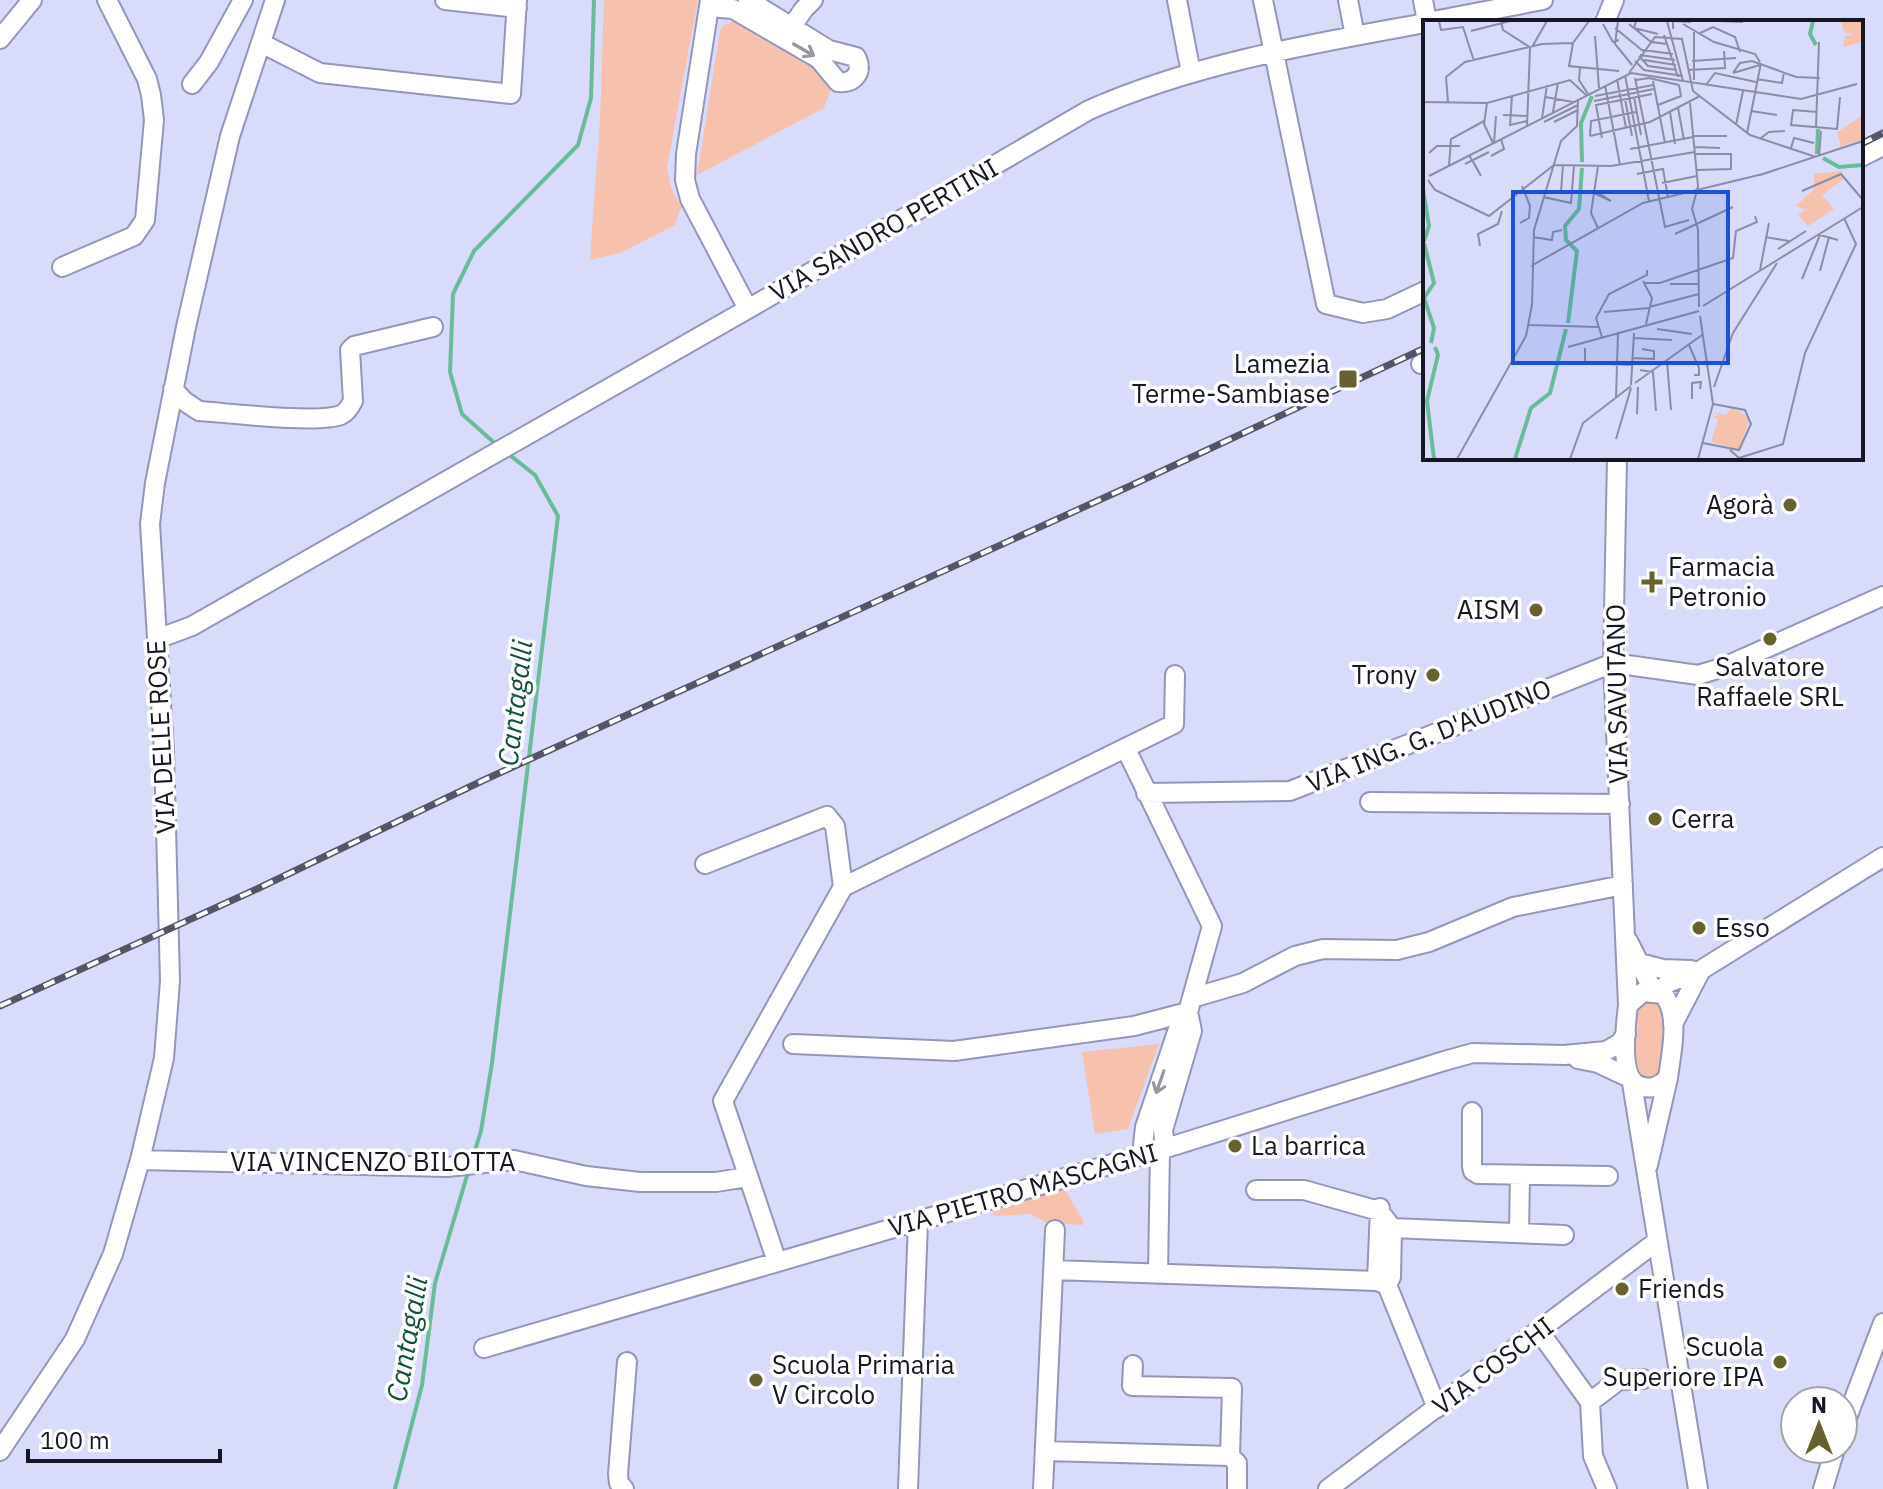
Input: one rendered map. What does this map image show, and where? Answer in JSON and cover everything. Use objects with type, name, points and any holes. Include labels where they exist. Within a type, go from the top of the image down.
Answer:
[{"type":"street","points":[[0,39],[32,0]]},
{"type":"street","points":[[62,267],[134,236],[145,220],[154,120],[151,95],[147,79],[107,0]]},
{"type":"street","points":[[192,84],[209,62],[243,0]]},
{"type":"street","name":"VIA DELLE ROSE","points":[[0,1451],[75,1339],[113,1254],[140,1160],[164,1058],[170,981],[164,751],[150,524],[173,389],[230,136],[263,44],[275,0]]},
{"type":"street","points":[[263,44],[320,73],[511,94],[517,4],[445,0]]},
{"type":"street","points":[[748,0],[829,50],[856,57],[859,65],[856,78],[850,82],[838,82],[819,59],[733,9],[709,3],[686,154],[685,180],[695,211],[748,309]]},
{"type":"street","points":[[792,26],[813,0]]},
{"type":"street","points":[[1177,0],[1191,73]]},
{"type":"street","points":[[1263,0],[1326,304],[1363,313],[1387,309],[1423,292]]},
{"type":"street","points":[[1348,0],[1355,36]]},
{"type":"street","points":[[1423,0],[1427,20]]},
{"type":"street","name":"VIA SANDRO PERTINI","points":[[1438,20],[1543,0]]},
{"type":"street","points":[[1605,20],[1604,9],[1609,1]]},
{"type":"street","points":[[1609,1],[1616,20]]},
{"type":"street","name":"VIA SANDRO PERTINI","points":[[157,639],[192,626],[748,309],[1089,110],[1133,90],[1191,73],[1273,52],[1423,23]]},
{"type":"street","points":[[1863,156],[1883,146]]},
{"type":"street","points":[[173,389],[199,411],[309,418],[343,414],[353,401],[350,350],[354,346],[433,327]]},
{"type":"street","name":"VIA SAVUTANO","points":[[1617,460],[1613,663],[1628,1005],[1626,1034],[1630,1080],[1646,1176]]},
{"type":"street","points":[[1613,663],[1698,675],[1724,667],[1883,596]]},
{"type":"street","name":"VIA ING. G. D'AUDINO","points":[[1146,793],[1290,791],[1613,663]]},
{"type":"street","points":[[777,1262],[723,1101],[843,887],[1174,724],[1175,675]]},
{"type":"street","points":[[1126,749],[1212,926],[1190,1005],[1192,1031],[1156,1151],[1158,1274]]},
{"type":"street","points":[[1370,802],[1620,804]]},
{"type":"street","points":[[705,864],[827,816],[835,826],[843,887]]},
{"type":"street","points":[[1628,1005],[1643,992],[1656,992],[1668,983],[1701,970],[1883,857]]},
{"type":"street","points":[[793,1044],[954,1051],[1134,1026],[1243,983],[1295,956],[1323,949],[1397,950],[1429,942],[1513,907],[1623,885]]},
{"type":"street","points":[[1624,931],[1656,992],[1668,1000],[1672,1026],[1668,1078],[1646,1176],[1698,1489]]},
{"type":"street","points":[[1639,963],[1663,969],[1701,970]]},
{"type":"street","points":[[1672,1026],[1701,970]]},
{"type":"street","points":[[1564,1055],[1606,1051],[1620,1043],[1626,1034]]},
{"type":"street","name":"VIA PIETRO MASCAGNI","points":[[484,1348],[1156,1151],[1473,1053],[1564,1055]]},
{"type":"street","points":[[1564,1055],[1598,1063],[1647,1088],[1659,1086],[1668,1078]]},
{"type":"street","points":[[1472,1112],[1473,1171],[1478,1174],[1608,1176]]},
{"type":"street","name":"VIA VINCENZO BILOTTA","points":[[140,1160],[470,1165],[514,1160],[586,1176],[640,1182],[716,1182],[747,1177]]},
{"type":"street","points":[[1519,1233],[1520,1175]]},
{"type":"street","points":[[1256,1190],[1304,1190],[1381,1206]]},
{"type":"street","points":[[1053,1270],[1382,1283],[1391,1277],[1392,1228],[1381,1206]]},
{"type":"street","points":[[1381,1206],[1382,1283],[1437,1408]]},
{"type":"street","points":[[908,1489],[918,1221]]},
{"type":"street","points":[[1392,1228],[1564,1235]]},
{"type":"street","points":[[1043,1489],[1055,1230]]},
{"type":"street","name":"VIA COSCHI","points":[[1328,1489],[1347,1482],[1437,1408],[1656,1242]]},
{"type":"street","points":[[1859,1386],[1883,1323]]},
{"type":"street","points":[[1539,1331],[1590,1402],[1593,1456],[1607,1489]]},
{"type":"street","points":[[624,1489],[619,1483],[618,1474],[627,1362]]},
{"type":"street","points":[[1133,1365],[1132,1386],[1232,1388],[1230,1456]]},
{"type":"street","points":[[1590,1402],[1619,1380],[1643,1379]]},
{"type":"street","points":[[1045,1451],[1230,1456],[1237,1463],[1237,1489]]},
{"type":"street","points":[[1823,1489],[1830,1465]]},
{"type":"shaded area","points":[[604,0],[698,0],[667,167],[671,188],[681,207],[675,225],[620,253],[590,260],[600,119]]},
{"type":"shaded area","points":[[736,21],[819,69],[831,89],[824,108],[697,175],[720,31],[723,25]]},
{"type":"shaded area","points":[[1646,998],[1661,1002],[1667,1021],[1660,1076],[1645,1082],[1634,1072],[1633,1043],[1636,1014]]},
{"type":"shaded area","points":[[1159,1044],[1128,1129],[1095,1134],[1082,1052]]},
{"type":"shaded area","points":[[1064,1188],[1083,1225],[1045,1222],[1031,1214],[994,1216],[991,1209]]},
{"type":"waterway","name":"Cantagalli","points":[[499,447],[462,414],[450,372],[453,294],[474,251],[578,145],[591,98],[594,0]]},
{"type":"waterway","name":"Cantagalli","points":[[472,1160],[481,1131],[492,1063],[558,516],[535,475],[506,452]]},
{"type":"waterway","name":"Cantagalli","points":[[395,1489],[422,1385],[435,1283],[469,1169]]},
{"type":"railway","points":[[1863,143],[1883,133]]},
{"type":"railway","points":[[0,1006],[1423,349]]},
{"type":"place","name":"Lamezia Terme-Sambiase","points":[[1348,379]]},
{"type":"place","name":"Agorà","points":[[1790,505]]},
{"type":"place","name":"Farmacia Petronio","points":[[1652,582]]},
{"type":"place","name":"AISM","points":[[1536,610]]},
{"type":"place","name":"Salvatore Raffaele SRL","points":[[1770,639]]},
{"type":"place","name":"Trony","points":[[1433,675]]},
{"type":"place","name":"Cerra","points":[[1655,819]]},
{"type":"place","name":"Esso","points":[[1699,928]]},
{"type":"place","name":"La barrica","points":[[1235,1146]]},
{"type":"place","name":"Friends","points":[[1622,1289]]},
{"type":"place","name":"Scuola Superiore IPA","points":[[1780,1362]]},
{"type":"place","name":"Scuola Primaria V Circolo","points":[[756,1380]]}]
